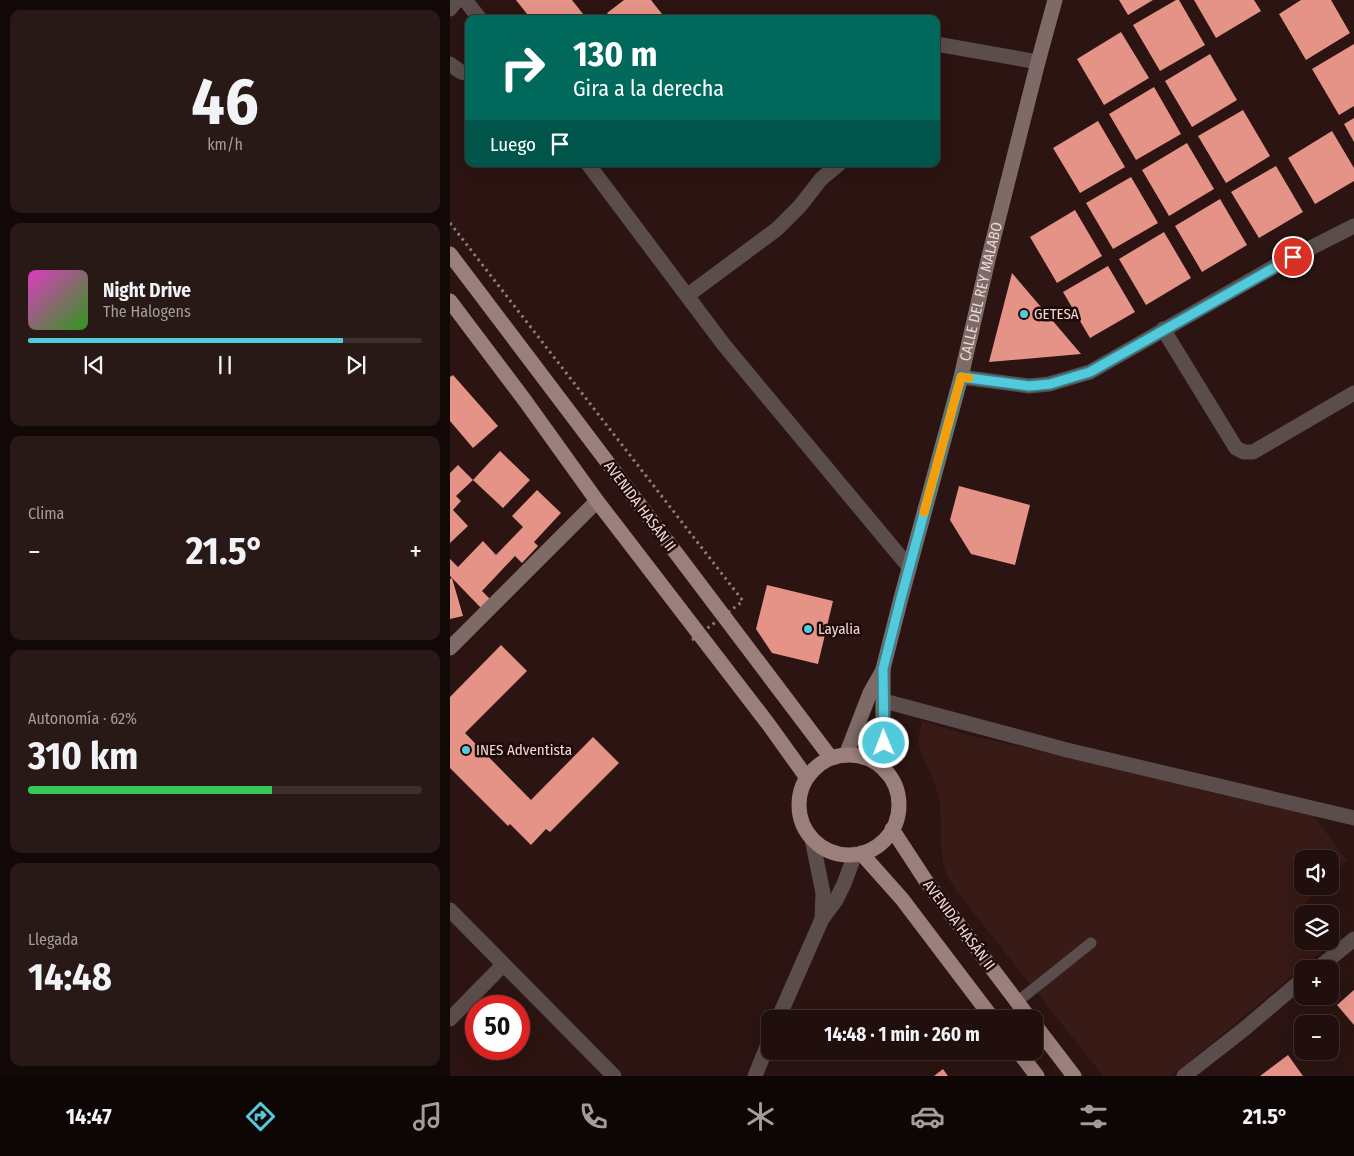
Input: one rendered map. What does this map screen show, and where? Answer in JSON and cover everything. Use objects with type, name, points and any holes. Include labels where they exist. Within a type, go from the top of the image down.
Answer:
[{"type":"main road","name":"CALLE DEL REY MALABO","points":[[846,755],[870,693],[883,669],[961,377],[988,260],[1038,62],[1056,0]]},
{"type":"main road","name":"AVENIDA HASÁN II","points":[[450,254],[831,758]]},
{"type":"main road","name":"AVENIDA HASÁN II","points":[[450,302],[526,402],[597,501],[807,778]]},
{"type":"main road","points":[[450,648],[597,501]]},
{"type":"main road","name":"CALLE DEL REY MALABO","points":[[883,669],[885,771]]},
{"type":"main road","points":[[846,755],[861,756],[874,762],[885,771],[892,779],[898,799],[897,814],[892,829],[878,844],[858,854],[832,852],[821,847],[804,829],[800,816],[801,790],[807,778],[818,766],[831,758],[846,755]]},
{"type":"main road","name":"AVENIDA HASÁN II","points":[[892,829],[926,881],[1023,1010]]},
{"type":"main road","name":"AVENIDA HASÁN II","points":[[858,854],[902,899],[986,1010]]},
{"type":"main road","points":[[1043,1035],[1074,1076]]},
{"type":"main road","points":[[1025,1060],[1037,1076]]},
{"type":"street","points":[[450,9],[457,0]]},
{"type":"street","points":[[466,0],[477,15]]},
{"type":"street","points":[[942,45],[1038,62]]},
{"type":"street","points":[[450,64],[465,73]]},
{"type":"street","points":[[590,167],[724,345],[909,567]]},
{"type":"street","points":[[688,295],[777,229],[800,206],[821,179],[835,167]]},
{"type":"street","points":[[961,377],[1029,386],[1050,384],[1090,372],[1277,265],[1354,226]]},
{"type":"street","points":[[1163,330],[1236,448],[1244,452],[1254,452],[1354,393]]},
{"type":"street","points":[[884,701],[1067,750],[1354,818]]},
{"type":"street","points":[[812,839],[822,893],[822,919]]},
{"type":"street","points":[[782,1010],[822,919],[836,900],[858,854]]},
{"type":"street","points":[[450,910],[614,1076]]},
{"type":"street","points":[[1328,960],[1354,939]]},
{"type":"street","points":[[450,1019],[504,964]]},
{"type":"street","points":[[1184,1076],[1294,987]]},
{"type":"street","points":[[755,1076],[761,1060]]},
{"type":"lane","points":[[1017,1002],[1091,943]]},
{"type":"path","points":[[450,223],[743,602],[692,640]]},
{"type":"shaded area","points":[[922,721],[964,734],[1310,811],[1347,860],[1339,868],[1339,850],[1294,850],[1294,895],[1313,895],[1305,905],[1294,905],[1294,950],[1324,950],[1312,960],[1294,960],[1294,975],[1172,1076],[1103,1076],[957,892],[947,876],[943,864],[941,845],[940,802],[934,782],[918,745]]},
{"type":"building","points":[[516,0],[572,0],[584,15],[528,15]]},
{"type":"building","points":[[624,0],[651,0],[663,15],[609,15],[607,13]]},
{"type":"building","points":[[1119,0],[1153,0],[1128,15]]},
{"type":"building","points":[[1179,0],[1205,45],[1160,71],[1133,25]]},
{"type":"building","points":[[1194,0],[1254,0],[1261,11],[1216,38]]},
{"type":"building","points":[[1301,0],[1331,0],[1350,33],[1306,60],[1279,14]]},
{"type":"building","points":[[1121,32],[1149,78],[1104,105],[1077,59]]},
{"type":"building","points":[[1354,44],[1354,106],[1339,115],[1312,69]]},
{"type":"building","points":[[1210,54],[1237,100],[1192,127],[1165,81]]},
{"type":"building","points":[[1154,87],[1181,134],[1136,160],[1109,114]]},
{"type":"building","points":[[1243,110],[1270,156],[1226,183],[1198,136]]},
{"type":"building","points":[[1354,118],[1354,142],[1344,124]]},
{"type":"building","points":[[1098,121],[1125,167],[1080,193],[1053,148]]},
{"type":"building","points":[[1332,131],[1354,168],[1354,181],[1315,204],[1288,158]]},
{"type":"building","points":[[1187,143],[1214,189],[1169,216],[1142,170]]},
{"type":"building","points":[[1276,166],[1303,212],[1259,238],[1231,192]]},
{"type":"building","points":[[1131,177],[1158,223],[1113,249],[1086,203]]},
{"type":"building","points":[[1220,199],[1247,245],[1202,272],[1175,226]]},
{"type":"building","points":[[1075,210],[1102,256],[1057,283],[1030,237]]},
{"type":"building","points":[[1164,232],[1191,278],[1146,305],[1119,259]]},
{"type":"building","points":[[1108,266],[1135,312],[1090,338],[1063,292]]},
{"type":"building","name":"GETESA","points":[[1012,273],[1081,354],[989,362]]},
{"type":"building","points":[[453,375],[498,426],[473,448],[450,421],[450,377]]},
{"type":"building","points":[[500,451],[530,480],[503,508],[473,480]]},
{"type":"building","points":[[458,465],[473,480],[456,496],[461,501],[453,510],[468,526],[450,543],[450,473]]},
{"type":"building","points":[[959,486],[1030,505],[1015,565],[971,554],[950,520]]},
{"type":"building","points":[[537,490],[561,513],[534,542],[538,546],[522,563],[515,556],[482,591],[490,599],[481,608],[450,576],[450,559],[458,567],[483,541],[496,555],[523,527],[512,516]]},
{"type":"building","points":[[452,578],[463,616],[450,619],[450,579]]},
{"type":"building","points":[[767,585],[833,601],[818,664],[772,653],[756,629]]},
{"type":"building","name":"INES Adventista","points":[[501,645],[527,671],[465,733],[531,800],[593,737],[619,763],[550,832],[546,829],[531,845],[510,824],[508,826],[450,768],[450,697]]},
{"type":"building","points":[[1354,990],[1354,1025],[1337,1005]]},
{"type":"building","points":[[1288,1055],[1303,1076],[1260,1076]]},
{"type":"building","points":[[943,1069],[948,1076],[934,1076]]},
{"type":"slow traffic","points":[[924,512],[961,377],[969,378]]},
{"type":"place","name":"GETESA","points":[[1024,314]]},
{"type":"place","name":"Layalia","points":[[808,629]]},
{"type":"place","name":"INES Adventista","points":[[466,750]]},
{"type":"route","points":[[884,743],[883,669],[961,377],[1029,386],[1050,384],[1090,372],[1293,257]]}]
